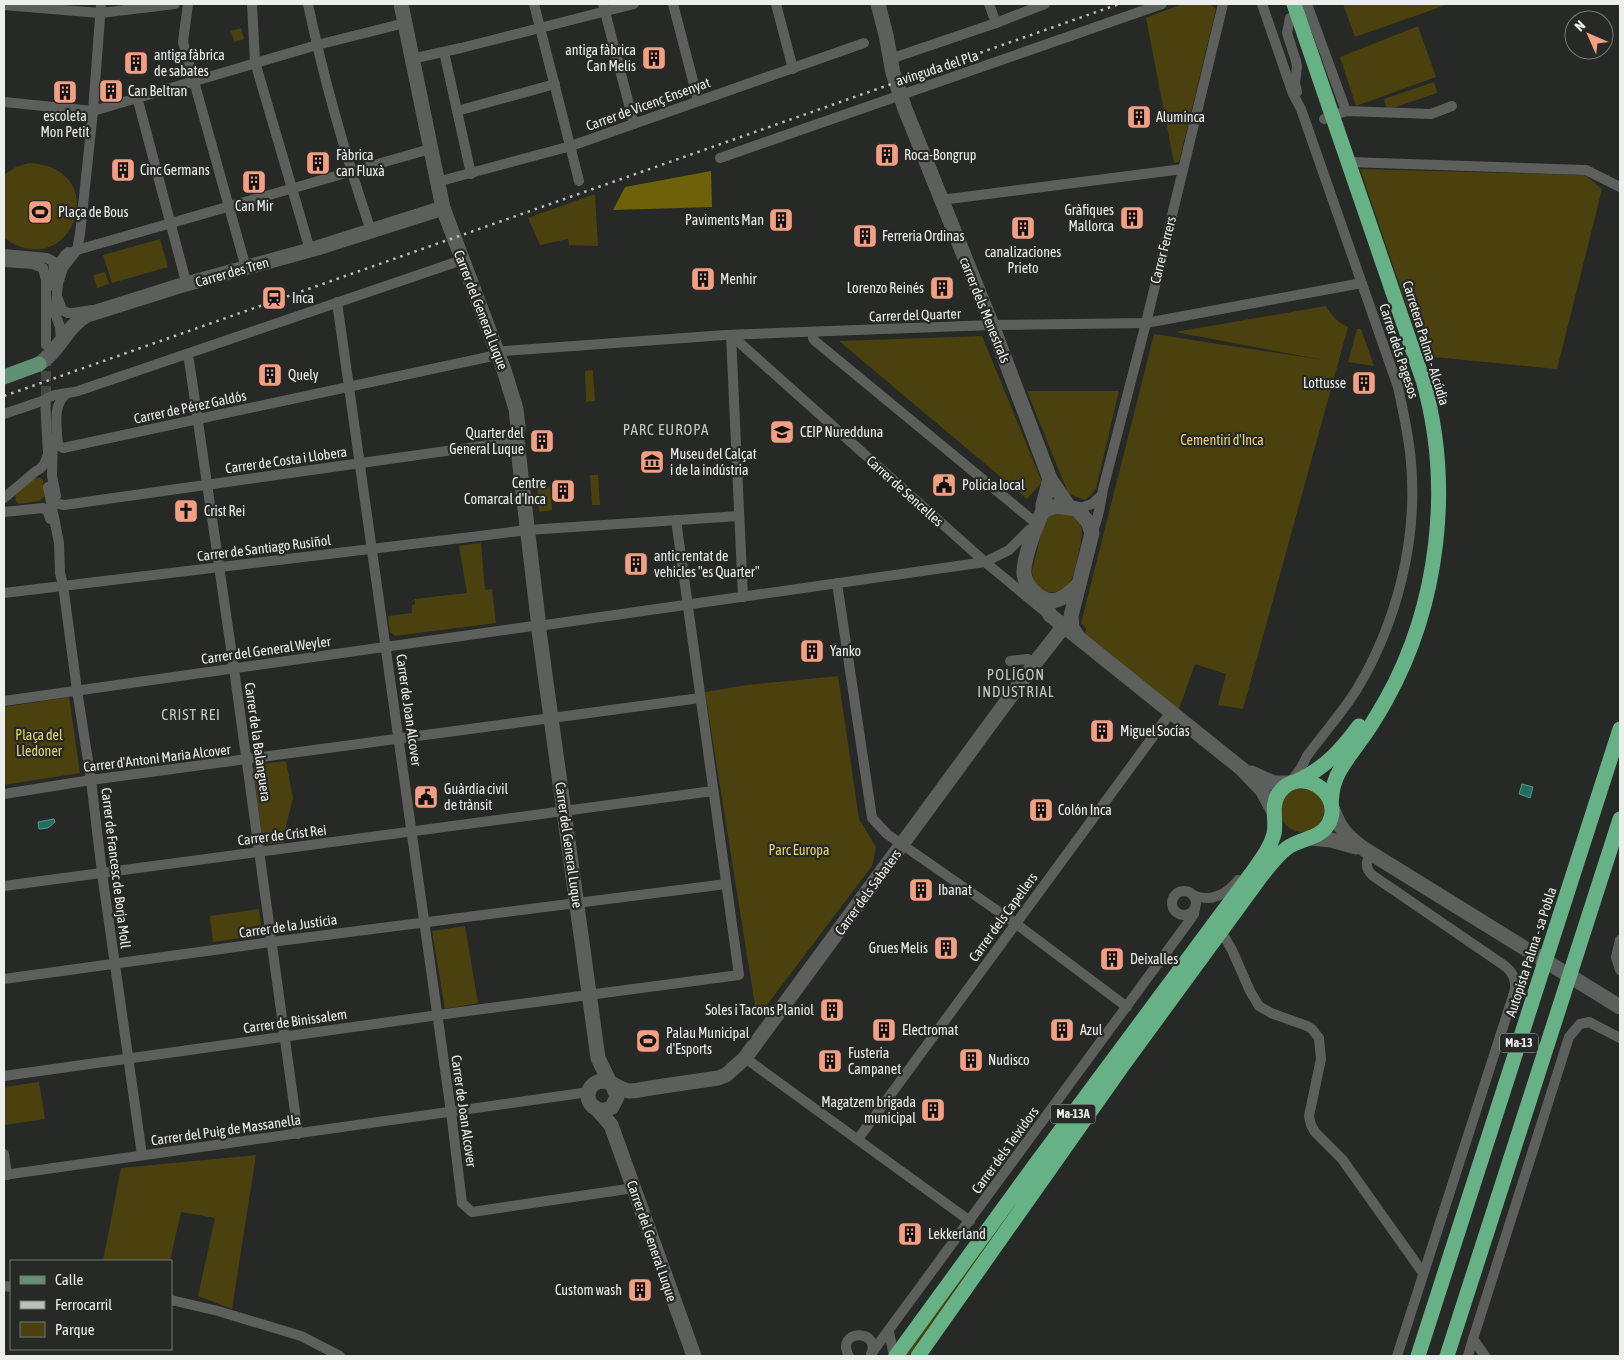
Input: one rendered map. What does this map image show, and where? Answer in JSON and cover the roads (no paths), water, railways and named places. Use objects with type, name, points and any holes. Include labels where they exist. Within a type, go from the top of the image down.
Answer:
[{"type":"highway","name":"Carretera Palma - Alcúdia","points":[[1290,8],[1334,115],[1418,364],[1428,396],[1437,460],[1438,509],[1434,549],[1428,588],[1412,641],[1400,673],[1386,702],[1339,772],[1334,784],[1332,805]]},
{"type":"highway","name":"Carretera Palma - Alcúdia","points":[[1294,782],[1323,766],[1348,740],[1360,724],[1386,680],[1402,643],[1416,594],[1425,544],[1428,504],[1427,453],[1423,423],[1414,383],[1334,115]]},
{"type":"highway","name":"Autopista Palma - sa Pobla","points":[[1418,1356],[1620,729]]},
{"type":"highway","points":[[1308,781],[1321,788],[1326,792],[1332,805],[1332,816],[1326,828],[1322,832],[1308,838],[1295,838],[1285,833],[1274,816],[1276,799],[1283,788],[1294,782],[1308,781]]},
{"type":"highway","name":"Ma-13A","points":[[895,1356],[1264,855],[1272,840],[1275,827],[1274,816]]},
{"type":"highway","name":"Ma-13","points":[[1447,1356],[1620,819]]},
{"type":"highway","name":"Ma-13A","points":[[918,1356],[1118,1073],[1259,879],[1288,847],[1308,838]]},
{"type":"main road","name":"Carrer del General Luque","points":[[401,4],[443,208],[498,354],[516,409],[517,441],[539,626],[598,1058],[592,1097],[611,1125],[694,1356]]},
{"type":"main road","name":"carrer dels Menestrals","points":[[878,4],[895,78],[941,200],[992,325],[1050,479],[1073,508]]},
{"type":"main road","name":"Carrer des Tren","points":[[4,377],[39,364],[52,355],[52,344],[81,318],[190,283],[310,250],[443,208]]},
{"type":"main road","points":[[1050,479],[1024,574],[1027,584],[1039,596],[1050,616]]},
{"type":"main road","points":[[1038,521],[1056,506],[1073,508],[1088,522],[1092,533],[1071,616],[1072,628],[1081,640]]},
{"type":"main road","points":[[1039,596],[1052,601],[1067,596],[1078,584]]},
{"type":"main road","name":"Carrer de Sencelles","points":[[1050,616],[1242,769],[1262,790],[1274,816]]},
{"type":"main road","name":"Carrer dels Sabaters","points":[[614,1093],[718,1078],[726,1075],[745,1058],[1035,662],[1064,626]]},
{"type":"main road","name":"Carrer de Sencelles","points":[[1242,769],[1280,784],[1294,782]]},
{"type":"main road","points":[[1332,805],[1338,823],[1346,835],[1367,851],[1620,1007]]},
{"type":"main road","points":[[1308,838],[1337,841],[1367,851]]},
{"type":"main road","name":"Carrer del General Luque","points":[[598,1058],[614,1093]]},
{"type":"main road","points":[[599,1082],[614,1093],[608,1110],[592,1097],[599,1082]]},
{"type":"main road","points":[[611,1125],[614,1093]]},
{"type":"street","points":[[4,5],[101,8],[175,4]]},
{"type":"street","points":[[188,4],[183,42],[246,268]]},
{"type":"street","points":[[252,4],[255,62],[310,250]]},
{"type":"street","points":[[308,4],[316,45],[351,172],[371,231]]},
{"type":"street","points":[[534,4],[571,146],[578,181]]},
{"type":"street","points":[[412,58],[540,28],[604,8],[634,4]]},
{"type":"street","points":[[673,4],[698,100]]},
{"type":"street","points":[[776,4],[792,69]]},
{"type":"street","points":[[989,4],[996,22]]},
{"type":"street","points":[[895,78],[996,22],[1045,4]]},
{"type":"street","name":"avinguda del Pla","points":[[720,158],[895,78],[969,72],[1162,4]]},
{"type":"street","name":"Carrer Ferrers","points":[[1092,533],[1099,515],[1102,495],[1146,323],[1223,4]]},
{"type":"street","name":"Carrer dels Pagesos","points":[[1262,4],[1293,94],[1300,106],[1398,387],[1406,424],[1411,462],[1411,516],[1405,567],[1392,612],[1380,644],[1356,691],[1307,756],[1294,782]]},
{"type":"street","points":[[1307,4],[1334,115],[1431,114],[1452,106]]},
{"type":"street","points":[[52,344],[62,335],[55,313],[58,284],[63,268],[78,245],[93,111],[101,8]]},
{"type":"street","points":[[604,8],[634,124]]},
{"type":"street","points":[[1290,8],[1288,33],[1297,67],[1295,83],[1300,106]]},
{"type":"street","points":[[4,102],[93,111],[255,62],[405,23]]},
{"type":"street","name":"Carrer de Vicenç Ensenyat","points":[[437,182],[571,146],[864,43]]},
{"type":"street","points":[[444,52],[471,174]]},
{"type":"street","points":[[457,111],[555,84]]},
{"type":"street","points":[[137,97],[185,278],[190,283]]},
{"type":"street","points":[[54,269],[65,255],[78,245],[170,224],[430,149]]},
{"type":"street","points":[[1349,162],[1586,170],[1620,187]]},
{"type":"street","points":[[941,200],[1183,169]]},
{"type":"street","points":[[4,254],[47,258],[53,261],[54,269],[50,289],[52,344]]},
{"type":"street","points":[[20,509],[7,496],[42,467],[48,454],[48,402],[50,395],[66,394],[186,355],[462,260]]},
{"type":"street","points":[[4,262],[43,268],[46,280],[52,344]]},
{"type":"street","name":"Carrer del Quarter","points":[[498,354],[505,351],[731,335],[992,325],[1146,323],[1362,283]]},
{"type":"street","points":[[57,294],[59,306],[65,312],[103,310]]},
{"type":"street","name":"Carrer de Joan Alcover","points":[[338,302],[451,1112],[462,1203],[472,1212],[634,1188]]},
{"type":"street","points":[[813,333],[815,341],[1038,521]]},
{"type":"street","points":[[731,335],[744,597]]},
{"type":"street","name":"Carrer de Sencelles","points":[[731,335],[985,562],[1050,616]]},
{"type":"street","name":"Carrer de Pérez Galdós","points":[[66,394],[61,398],[57,407],[58,445],[63,448],[498,354]]},
{"type":"street","name":"Carrer de la Balanguera","points":[[186,355],[189,360],[220,568],[298,1134]]},
{"type":"street","points":[[4,414],[48,402]]},
{"type":"street","name":"Carrer de Francesc de Borja Moll","points":[[48,402],[54,458],[52,476],[59,504],[66,560],[66,574],[63,585]]},
{"type":"street","name":"Carrer de Costa i Llobera","points":[[59,504],[64,505],[517,441]]},
{"type":"street","points":[[42,467],[52,476]]},
{"type":"street","points":[[48,487],[59,543],[60,573]]},
{"type":"street","points":[[1073,508],[1092,504],[1102,495]]},
{"type":"street","points":[[4,512],[43,508],[48,512],[56,563],[60,573]]},
{"type":"street","name":"Carrer de Santiago Rusiñol","points":[[4,593],[528,530],[740,516]]},
{"type":"street","points":[[676,520],[726,884]]},
{"type":"street","name":"Carrer del General Weyler","points":[[4,701],[985,562],[1009,550],[1038,521]]},
{"type":"street","name":"Carrer de Francesc de Borja Moll","points":[[60,573],[91,780],[102,873],[142,1155]]},
{"type":"street","points":[[837,583],[872,818],[887,834],[1127,1006]]},
{"type":"street","name":"Carrer de Sencelles","points":[[1014,586],[1039,596]]},
{"type":"street","points":[[1010,661],[1028,658],[1035,662]]},
{"type":"street","name":"Carrer d'Antoni Maria Alcover","points":[[4,794],[91,780],[700,698]]},
{"type":"street","name":"Carrer dels Capellers","points":[[858,1139],[1171,712]]},
{"type":"street","name":"Carrer de Crist Rei","points":[[4,886],[713,791]]},
{"type":"street","points":[[1367,851],[1366,864],[1372,875],[1505,966],[1513,976],[1516,985],[1396,1356]]},
{"type":"street","points":[[1170,907],[1173,896],[1180,891],[1187,891],[1202,899],[1224,894],[1246,870],[1264,855]]},
{"type":"street","name":"Carrer de la Justícia","points":[[4,979],[271,942],[726,884]]},
{"type":"street","name":"Carrer de Binissalem","points":[[4,1076],[739,975],[726,884]]},
{"type":"street","points":[[1170,907],[1183,915],[1187,915],[1195,907],[1196,902],[1193,895]]},
{"type":"street","points":[[1170,907],[1180,920],[1179,936]]},
{"type":"street","name":"Carrer dels Teixidors","points":[[870,1355],[889,1332],[1179,936],[1194,914],[1195,907]]},
{"type":"street","points":[[1221,931],[1259,1006],[1271,1013],[1308,1026],[1319,1038],[1321,1051],[1309,1116],[1311,1125],[1315,1132],[1342,1159],[1424,1273]]},
{"type":"street","points":[[1620,940],[1616,957],[1620,970]]},
{"type":"street","points":[[1468,1356],[1569,1037],[1580,1024],[1589,1022],[1620,1038]]},
{"type":"street","points":[[745,1058],[970,1221]]},
{"type":"street","name":"Carrer del Puig de Massanella","points":[[5,1175],[451,1112],[592,1097]]},
{"type":"street","points":[[4,1154],[5,1175]]},
{"type":"street","points":[[172,1300],[218,1311],[301,1336],[340,1356]]},
{"type":"street","points":[[849,1356],[846,1347],[849,1339],[857,1335],[876,1338],[889,1332],[895,1356]]},
{"type":"street","points":[[865,1336],[871,1342],[870,1355]]},
{"type":"street","points":[[1473,1339],[1485,1356]]},
{"type":"tunnel","points":[[46,356],[46,407]]},
{"type":"railway","points":[[4,396],[1119,4]]},
{"type":"place","name":"antiga fàbrica Can Melis","points":[[654,58]]},
{"type":"place","name":"antiga fàbrica de sabates","points":[[136,63]]},
{"type":"place","name":"Can Beltran","points":[[111,91]]},
{"type":"place","name":"escoleta Mon Petit","points":[[65,92]]},
{"type":"place","name":"Aluminca","points":[[1139,117]]},
{"type":"place","name":"Roca-Bongrup","points":[[887,155]]},
{"type":"place","name":"Fàbrica can Fluxà","points":[[318,163]]},
{"type":"place","name":"Cinc Germans","points":[[123,170]]},
{"type":"place","name":"Can Mir","points":[[254,182]]},
{"type":"place","name":"Plaça de Bous","points":[[40,212]]},
{"type":"place","name":"Gràfiques Mallorca","points":[[1132,218]]},
{"type":"place","name":"Paviments Man","points":[[781,220]]},
{"type":"place","name":"canalizaciones Prieto","points":[[1023,228]]},
{"type":"place","name":"Ferreria Ordinas","points":[[865,236]]},
{"type":"place","name":"Menhir","points":[[703,279]]},
{"type":"place","name":"Lorenzo Reinés","points":[[942,288]]},
{"type":"place","name":"Inca","points":[[274,298]]},
{"type":"place","name":"Quely","points":[[270,375]]},
{"type":"place","name":"Lottusse","points":[[1364,383]]},
{"type":"place","name":"CEIP Nuredduna","points":[[782,432]]},
{"type":"place","name":"Quarter del General Luque","points":[[542,441]]},
{"type":"place","name":"Museu del Calçat i de la indústria","points":[[652,462]]},
{"type":"place","name":"Policia local","points":[[944,485]]},
{"type":"place","name":"Centre Comarcal d'Inca","points":[[563,491]]},
{"type":"place","name":"Crist Rei","points":[[186,511]]},
{"type":"place","name":"antic rentat de vehicles \"es Quarter\"","points":[[636,564]]},
{"type":"place","name":"Yanko","points":[[812,651]]},
{"type":"place","name":"Miguel Socías","points":[[1102,731]]},
{"type":"place","name":"Guàrdia civil de trànsit","points":[[426,797]]},
{"type":"place","name":"Colón Inca","points":[[1041,810]]},
{"type":"place","name":"Ibanat","points":[[921,890]]},
{"type":"place","name":"Grues Melis","points":[[946,948]]},
{"type":"place","name":"Deixalles","points":[[1112,959]]},
{"type":"place","name":"Soles i Tacons Planiol","points":[[832,1010]]},
{"type":"place","name":"Electromat","points":[[884,1030]]},
{"type":"place","name":"Azul","points":[[1062,1030]]},
{"type":"place","name":"Palau Municipal d'Esports","points":[[648,1041]]},
{"type":"place","name":"Nudisco","points":[[971,1060]]},
{"type":"place","name":"Fusteria Campanet","points":[[830,1061]]},
{"type":"place","name":"Magatzem brigada municipal","points":[[933,1110]]},
{"type":"place","name":"Lekkerland","points":[[910,1234]]},
{"type":"place","name":"Custom wash","points":[[640,1290]]},
{"type":"district","name":"PARC EUROPA","points":[[666,429]]},
{"type":"district","name":"POLÍGON INDUSTRIAL","points":[[1016,682]]},
{"type":"district","name":"CRIST REI","points":[[191,714]]},
{"type":"park label","name":"Cementiri d'Inca","points":[[1222,440]]},
{"type":"park label","name":"Plaça del Lledoner","points":[[39,744]]},
{"type":"park label","name":"Parc Europa","points":[[799,850]]}]
